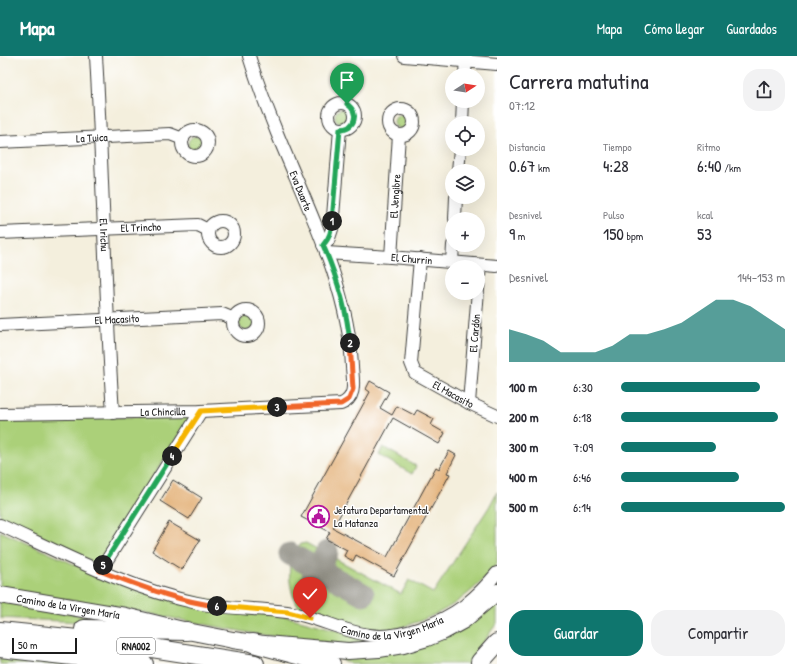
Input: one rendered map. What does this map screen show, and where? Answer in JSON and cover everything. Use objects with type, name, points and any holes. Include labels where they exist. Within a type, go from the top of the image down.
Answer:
[{"type":"highway","points":[[8,631],[70,629],[187,631]]},
{"type":"highway","name":"RNA002","points":[[8,631],[126,644],[255,664]]},
{"type":"highway","points":[[253,643],[331,664]]},
{"type":"highway","points":[[479,663],[497,643]]},
{"type":"highway","name":"RNA002","points":[[0,648],[144,664]]},
{"type":"main road","name":"Camino de la Virgen María","points":[[0,595],[125,616],[187,631],[253,643],[348,651],[403,645],[427,638],[464,620],[497,592]]},
{"type":"main road","points":[[479,663],[497,638]]},
{"type":"street","name":"El Irichu","points":[[96,56],[101,137],[107,320],[114,413]]},
{"type":"street","name":"Eva Duarte","points":[[249,56],[265,104],[338,287],[349,333],[352,356],[353,389],[349,399]]},
{"type":"street","points":[[404,56],[466,59],[497,64]]},
{"type":"street","points":[[324,249],[332,229],[340,129]]},
{"type":"street","name":"La Tuica","points":[[0,142],[170,134],[183,139]]},
{"type":"street","name":"El Jengibre","points":[[391,257],[399,135]]},
{"type":"street","name":"El Trincho","points":[[0,233],[198,225],[208,230]]},
{"type":"street","name":"El Churrin","points":[[324,249],[445,261]]},
{"type":"street","name":"El Macasito","points":[[420,259],[411,363],[413,370],[415,373],[497,416]]},
{"type":"street","name":"El Churrin","points":[[485,265],[497,266]]},
{"type":"street","name":"El Cardón","points":[[470,403],[477,300]]},
{"type":"street","name":"El Macasito","points":[[0,325],[222,314],[234,319]]},
{"type":"street","name":"La Chincilla","points":[[0,414],[201,411],[341,404],[349,399]]},
{"type":"street","points":[[100,571],[201,411]]},
{"type":"street","name":"Camino de la Virgen María","points":[[0,525],[100,571],[151,590],[197,603],[288,612],[369,635],[385,636],[400,634],[444,617],[464,605],[497,573]]},
{"type":"green space","points":[[339,109],[345,109],[349,113],[349,119],[345,123],[339,123],[335,119],[335,113]]},
{"type":"green space","points":[[398,115],[404,115],[408,119],[408,125],[404,129],[398,129],[394,125],[394,119]]},
{"type":"green space","points":[[193,136],[199,136],[204,141],[202,150],[199,152],[193,152],[188,147],[188,141]]},
{"type":"green space","points":[[244,315],[250,315],[255,320],[253,329],[250,331],[244,331],[239,326],[239,320]]},
{"type":"green space","points":[[189,416],[190,418],[98,563],[95,563],[0,520],[0,419]]},
{"type":"green space","points":[[383,447],[416,466],[412,474],[379,455]]},
{"type":"green space","points":[[497,492],[497,564],[469,593],[437,614],[411,624],[384,630],[364,628],[301,610],[295,600],[291,587],[289,573],[290,567],[292,557],[300,544],[306,543],[401,594],[409,580],[433,593],[489,507]]},
{"type":"green space","points":[[0,531],[98,575],[288,617],[379,641],[348,645],[255,634],[125,609],[0,589]]},
{"type":"green space","points":[[497,599],[497,623],[468,664],[351,664],[340,659],[340,658]]},
{"type":"green space","points":[[0,601],[113,621],[100,623],[0,618]]},
{"type":"green space","points":[[0,653],[103,664],[0,664]]},
{"type":"building","points":[[370,381],[389,392],[380,408],[392,415],[397,406],[414,415],[417,410],[434,419],[431,425],[445,433],[439,444],[393,418],[333,528],[387,557],[436,467],[439,469],[449,451],[456,455],[447,473],[450,474],[394,576],[356,555],[353,561],[344,556],[347,550],[326,539],[330,532],[301,517],[370,392],[366,389]]},
{"type":"building","points":[[173,480],[202,498],[189,519],[160,501]]},
{"type":"building","points":[[169,522],[200,540],[182,570],[152,551]]},
{"type":"taxiway","points":[[311,583],[327,552]]},
{"type":"taxiway","points":[[290,554],[363,594]]},
{"type":"place","name":"Jefatura Departamental La Matanza","points":[[319,516]]},
{"type":"route","points":[[310,618],[288,612],[197,603],[151,590],[100,571],[201,411],[341,404],[352,395],[352,356],[349,333],[338,287],[323,245],[328,241],[332,229],[340,129],[348,128],[354,122],[355,118],[353,110],[347,104]]}]
